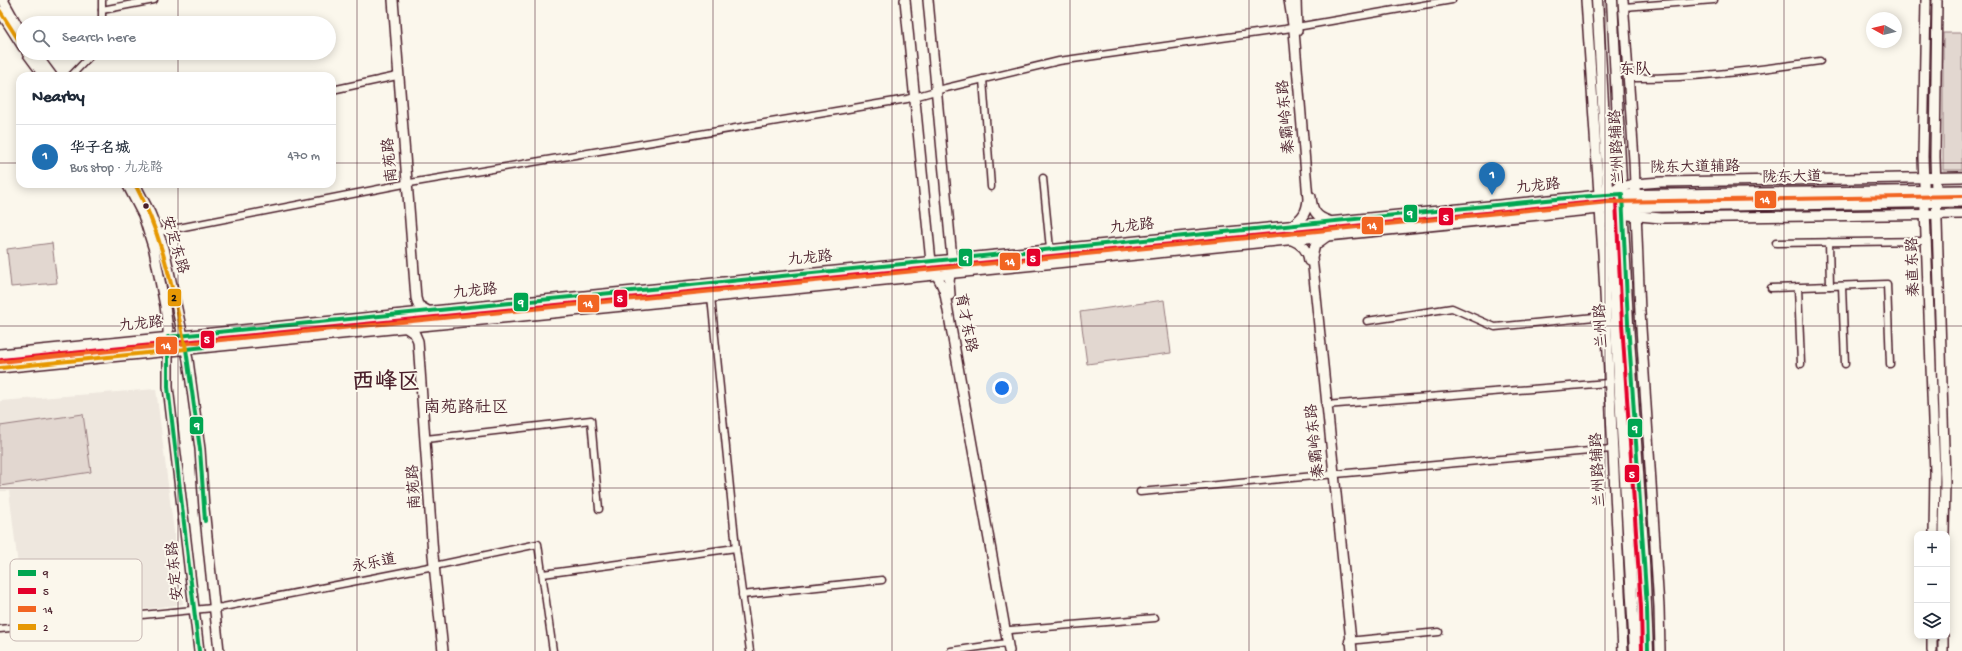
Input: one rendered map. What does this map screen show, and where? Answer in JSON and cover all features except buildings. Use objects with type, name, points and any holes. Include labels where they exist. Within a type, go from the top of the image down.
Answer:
[{"type":"main road","name":"兰州路","points":[[1597,0],[1606,193],[1635,651]]},
{"type":"main road","name":"兰州路","points":[[1612,0],[1632,382],[1646,584],[1648,651]]},
{"type":"street","points":[[3,0],[16,26]]},
{"type":"street","points":[[102,0],[102,16]]},
{"type":"street","points":[[102,10],[154,0]]},
{"type":"street","name":"南苑路","points":[[389,0],[416,298],[418,305],[428,311]]},
{"type":"street","name":"南苑路","points":[[392,0],[396,76]]},
{"type":"street","name":"育才东路","points":[[905,0],[931,262],[935,275],[942,283],[945,294],[1008,647]]},
{"type":"street","name":"育才东路","points":[[928,0],[952,259],[949,293],[1013,651]]},
{"type":"street","name":"秦霸岭东路","points":[[1289,0],[1295,27],[1312,206],[1318,216],[1330,222]]},
{"type":"street","name":"秦霸岭东路","points":[[1291,226],[1305,214],[1308,199],[1295,27],[1296,0]]},
{"type":"street","points":[[158,232],[406,183],[915,96],[1059,61],[1295,27],[1452,0]]},
{"type":"street","name":"兰州路辅路","points":[[1586,0],[1606,193]]},
{"type":"street","points":[[1624,4],[1714,0]]},
{"type":"street","name":"秦直东路","points":[[1926,0],[1924,178],[1934,472],[1934,531]]},
{"type":"street","name":"秦直东路","points":[[1937,0],[1936,190],[1945,481],[1944,531]]},
{"type":"street","name":"兰州路辅路","points":[[1624,4],[1640,312],[1660,607],[1660,651]]},
{"type":"street","points":[[0,11],[16,36]]},
{"type":"street","points":[[32,60],[41,72]]},
{"type":"street","points":[[40,60],[49,72]]},
{"type":"street","points":[[75,72],[86,60]]},
{"type":"street","points":[[1628,78],[1654,78],[1749,71],[1820,61]]},
{"type":"street","points":[[336,89],[396,76]]},
{"type":"street","points":[[983,79],[991,187]]},
{"type":"street","name":"陇东大道辅路","points":[[1622,190],[1634,184],[1661,182],[1962,177]]},
{"type":"street","points":[[1043,178],[1050,249]]},
{"type":"street","name":"南苑路","points":[[404,314],[410,308],[413,298],[406,183]]},
{"type":"street","name":"安定东路","points":[[129,188],[144,215],[165,306],[168,337],[168,387],[199,651]]},
{"type":"street","name":"安定东路","points":[[137,188],[158,232],[186,350],[200,449],[204,508],[219,651]]},
{"type":"street","name":"九龙路","points":[[0,354],[1291,226],[1606,193],[1622,190]]},
{"type":"street","name":"陇东大道","points":[[1622,190],[1635,194],[1962,190]]},
{"type":"street","name":"陇东大道","points":[[1623,211],[1635,207],[1962,202]]},
{"type":"street","points":[[1607,210],[1623,211],[1636,217],[1661,218],[1962,214]]},
{"type":"street","name":"兰州路辅路","points":[[1607,210],[1605,316],[1623,651]]},
{"type":"street","name":"九龙路","points":[[0,368],[1328,236],[1607,210]]},
{"type":"street","name":"秦霸岭东路","points":[[1324,405],[1312,257],[1315,245],[1323,238],[1328,236]]},
{"type":"street","name":"秦霸岭东路","points":[[1290,240],[1303,246],[1309,257],[1352,651]]},
{"type":"street","points":[[1776,243],[1927,241]]},
{"type":"street","points":[[1829,242],[1830,286]]},
{"type":"street","points":[[1771,288],[1887,284],[1890,364]]},
{"type":"street","points":[[1842,286],[1845,364]]},
{"type":"street","points":[[1798,287],[1801,364]]},
{"type":"street","points":[[711,297],[736,548],[750,651]]},
{"type":"street","points":[[1367,321],[1452,308],[1495,327],[1605,316]]},
{"type":"street","name":"南苑路","points":[[429,325],[424,329],[421,336],[443,651]]},
{"type":"street","name":"南苑路","points":[[404,327],[415,334],[418,341],[428,439]]},
{"type":"street","points":[[1324,405],[1608,383]]},
{"type":"street","points":[[428,439],[591,420],[599,509]]},
{"type":"street","points":[[1140,492],[1612,449]]},
{"type":"street","name":"永乐道","points":[[142,614],[214,608],[436,566],[538,544],[543,574]]},
{"type":"street","points":[[553,651],[543,574],[736,548]]},
{"type":"street","name":"南苑路","points":[[436,566],[446,651]]},
{"type":"street","points":[[742,595],[882,580]]},
{"type":"street","points":[[1010,630],[1155,618]]},
{"type":"street","name":"永乐道","points":[[0,629],[10,628]]},
{"type":"street","points":[[1350,641],[1439,632]]},
{"type":"street","points":[[1932,639],[1932,651]]},
{"type":"street","points":[[1943,639],[1943,651]]},
{"type":"street","name":"秦霸岭东路","points":[[1349,651],[1350,641]]},
{"type":"street","points":[[951,651],[1008,647]]},
{"type":"shaded area","points":[[1943,33],[1962,33],[1962,170],[1943,170]]},
{"type":"shaded area","points":[[52,243],[57,283],[11,287],[7,249]]},
{"type":"shaded area","points":[[1164,300],[1171,353],[1087,364],[1080,312]]},
{"type":"shaded area","points":[[156,389],[183,604],[142,609],[142,559],[17,559],[9,491],[0,491],[0,401]]},
{"type":"shaded area","points":[[83,414],[91,472],[0,486],[0,426]]},
{"type":"transit line","name":"2","points":[[0,11],[16,36]]},
{"type":"transit line","name":"2","points":[[0,368],[186,349],[172,285],[160,244],[145,204],[137,188]]},
{"type":"transit line","name":"9","points":[[199,651],[168,387],[168,337],[1576,197],[1622,194],[1628,323],[1647,607],[1648,651]]},
{"type":"transit line","name":"14","points":[[0,362],[1609,202],[1962,196]]},
{"type":"transit line","name":"5","points":[[1,360],[1616,200],[1622,323],[1641,607],[1642,651]]},
{"type":"transit line","name":"9","points":[[205,347],[186,349],[200,449],[205,521]]},
{"type":"place","name":"华子名城","points":[[1492,195]]},
{"type":"district","name":"东队","points":[[1635,71]]},
{"type":"district","name":"西峰区","points":[[386,383]]},
{"type":"district","name":"南苑路社区","points":[[466,409]]}]
